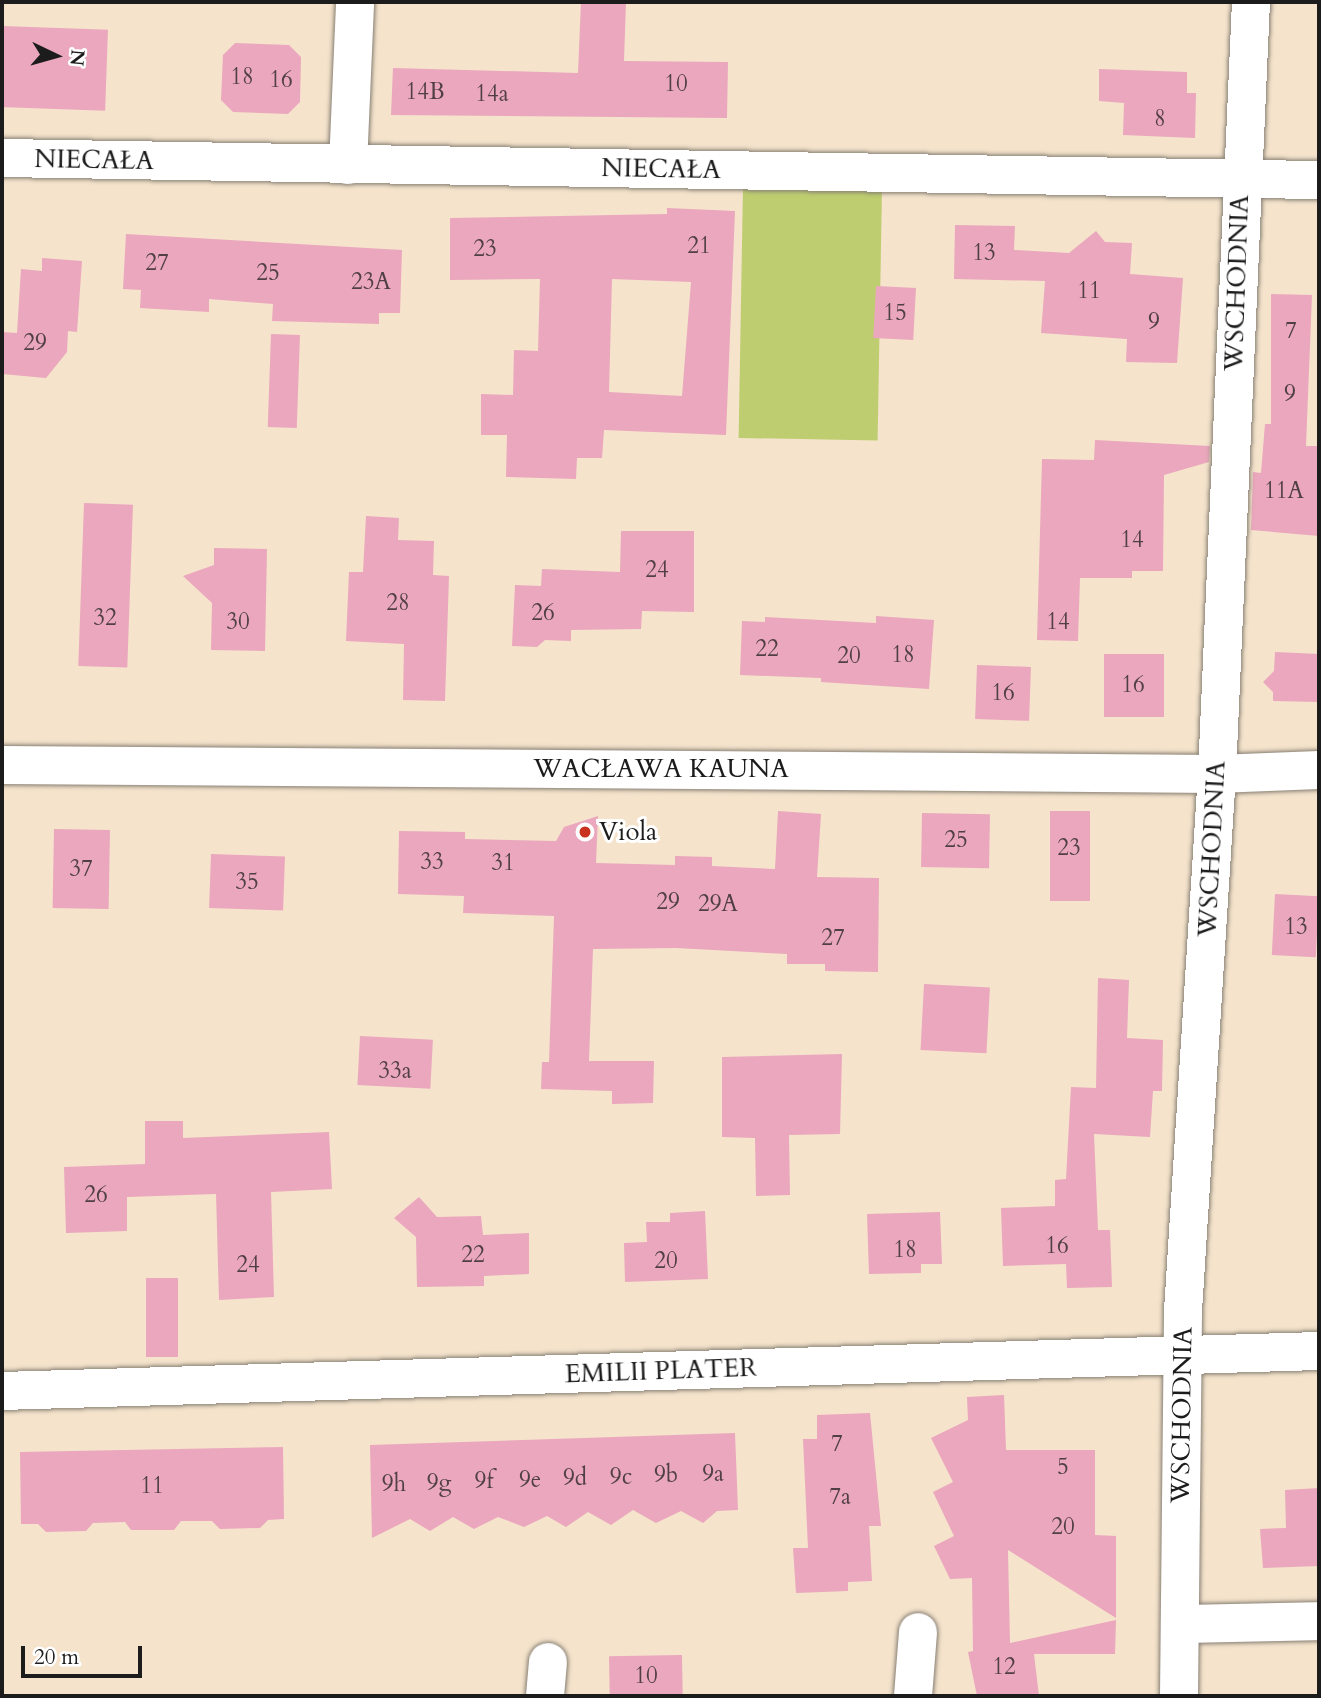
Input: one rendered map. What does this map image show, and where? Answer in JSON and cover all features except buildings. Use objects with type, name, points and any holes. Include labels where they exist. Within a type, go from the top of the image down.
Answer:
[{"type":"street","points":[[348,165],[355,2]]},
{"type":"street","name":"WSCHODNIA","points":[[1179,1696],[1182,1355],[1217,774],[1241,177],[1251,2]]},
{"type":"street","name":"NIECAŁA","points":[[2,158],[1319,180]]},
{"type":"street","name":"WACŁAWA KAUNA","points":[[2,765],[1217,774],[1319,770]]},
{"type":"street","name":"EMILII PLATER","points":[[2,1391],[1319,1351]]},
{"type":"street","points":[[1180,1624],[1319,1621]]},
{"type":"street","points":[[913,1696],[918,1633]]},
{"type":"green space","points":[[743,187],[882,189],[878,440],[739,438]]},
{"type":"place","name":"Viola","points":[[585,832]]}]
